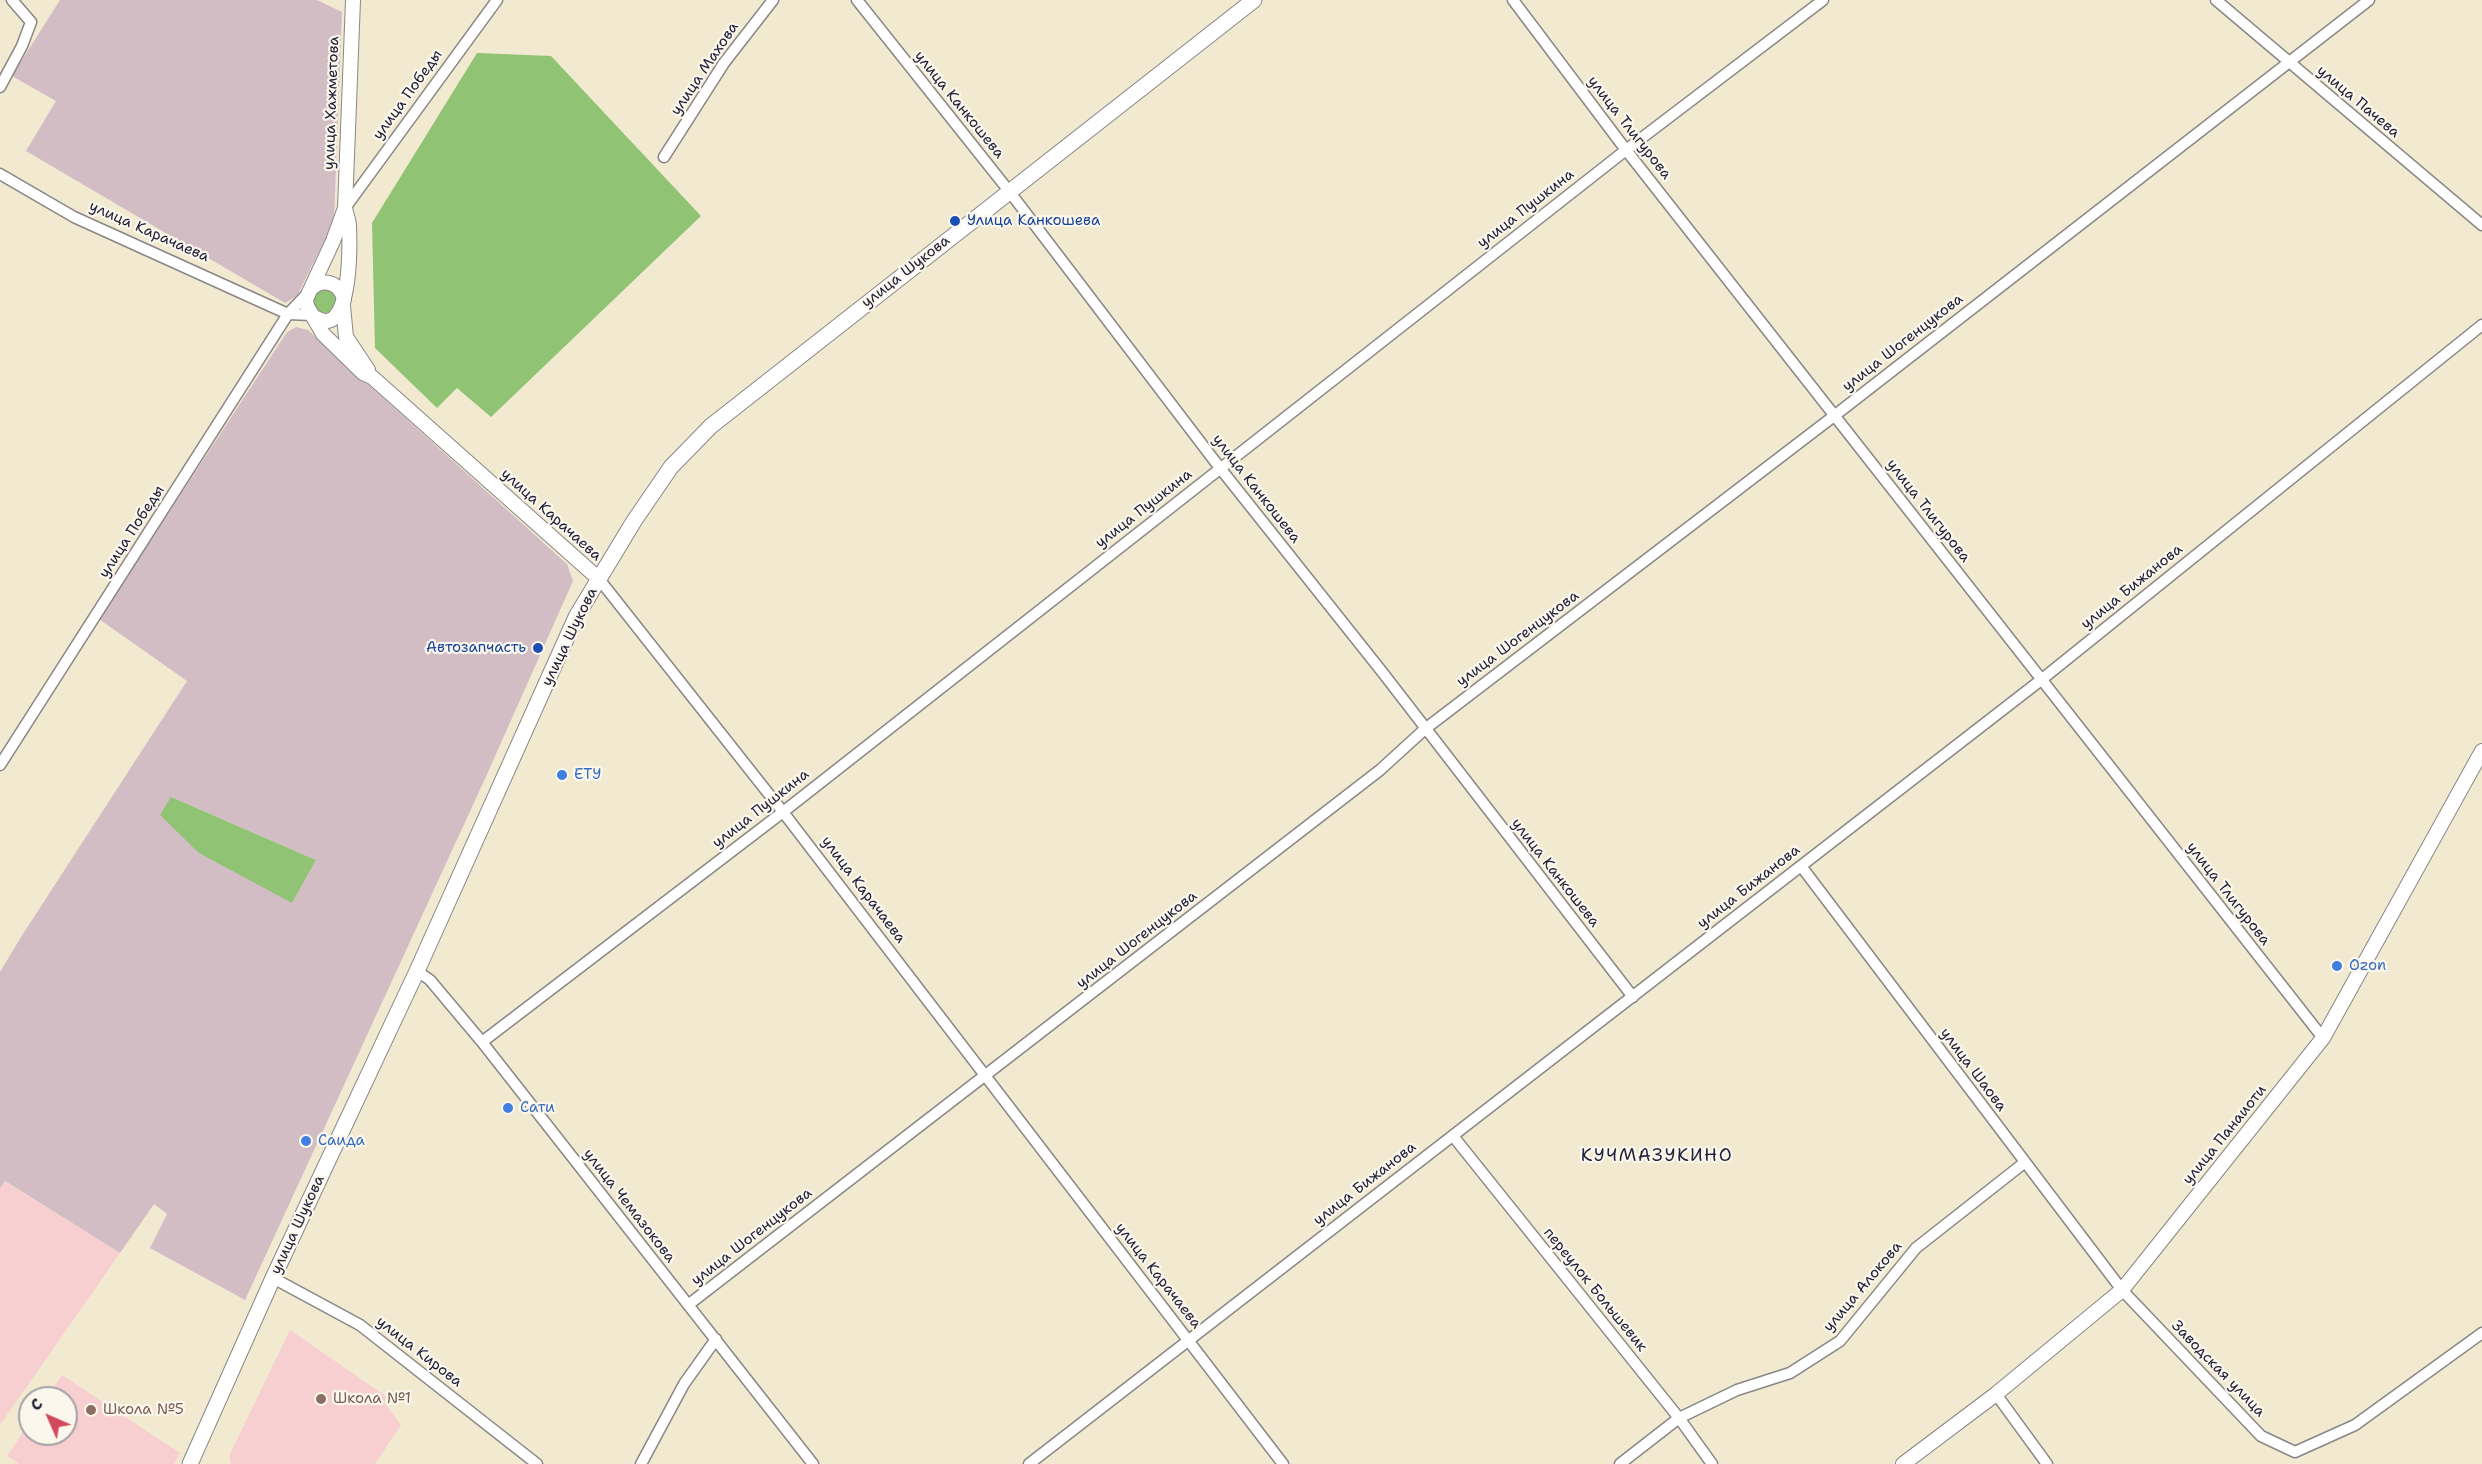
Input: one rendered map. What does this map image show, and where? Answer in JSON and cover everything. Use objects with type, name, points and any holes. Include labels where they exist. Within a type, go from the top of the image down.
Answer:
[{"type":"main road","name":"улица Шукова","points":[[190,1464],[273,1278],[417,971],[576,617],[634,521],[671,468],[711,426],[1254,0]]},
{"type":"street","points":[[0,87],[22,46],[31,22],[12,0]]},
{"type":"street","name":"улица Хажметова","points":[[345,208],[353,0]]},
{"type":"street","name":"улица Победы","points":[[345,208],[497,0]]},
{"type":"street","name":"улица Махова","points":[[664,157],[724,63],[773,0]]},
{"type":"street","name":"улица Канкошева","points":[[857,0],[1009,191],[1220,468],[1633,997]]},
{"type":"street","name":"улица Тлигурова","points":[[1513,0],[1626,150],[2323,1038]]},
{"type":"street","name":"улица Пушкина","points":[[482,1042],[783,812],[1626,150],[1823,0]]},
{"type":"street","name":"улица Пачева","points":[[2216,0],[2482,225]]},
{"type":"street","name":"улица Шогенцукова","points":[[688,1305],[1380,770],[1425,729],[1834,416],[2369,0]]},
{"type":"street","name":"улица Карачаева","points":[[0,174],[74,217],[288,314]]},
{"type":"street","points":[[345,208],[333,241],[309,292],[307,306],[323,334],[363,373],[372,377]]},
{"type":"street","points":[[288,314],[312,315],[323,320],[330,319],[337,316],[344,303],[347,287],[349,224],[345,208]]},
{"type":"street","points":[[309,292],[318,283],[330,282],[340,289],[344,303],[346,337],[372,377]]},
{"type":"street","name":"улица Победы","points":[[0,765],[288,314],[309,292]]},
{"type":"street","name":"улица Бижанова","points":[[1029,1464],[1186,1340],[2041,680],[2482,325]]},
{"type":"street","name":"улица Карачаева","points":[[372,377],[599,579],[783,812],[984,1078],[1283,1464]]},
{"type":"street","name":"улица Панаиоти","points":[[1903,1464],[1996,1394],[2122,1290],[2323,1038],[2482,751]]},
{"type":"street","name":"улица Шаова","points":[[1801,866],[2122,1290]]},
{"type":"street","name":"улица Чемазокова","points":[[417,971],[429,980],[482,1042],[813,1464]]},
{"type":"street","name":"переулок Большевик","points":[[1453,1136],[1679,1418],[1712,1464]]},
{"type":"street","name":"улица Алокова","points":[[1620,1464],[1679,1418],[1737,1390],[1790,1373],[1840,1341],[1916,1248],[2024,1163]]},
{"type":"street","name":"улица Кирова","points":[[273,1278],[360,1325],[537,1464]]},
{"type":"street","name":"Заводская улица","points":[[2122,1290],[2261,1436],[2295,1452],[2355,1425],[2482,1333]]},
{"type":"street","points":[[641,1464],[684,1384],[716,1339]]},
{"type":"street","points":[[1996,1394],[2044,1463]]},
{"type":"shaded area","points":[[60,0],[317,0],[342,12],[334,221],[297,296],[285,303],[26,151],[56,101],[12,76]]},
{"type":"shaded area","points":[[296,327],[308,330],[567,564],[573,581],[484,781],[245,1300],[150,1248],[167,1214],[154,1204],[120,1253],[5,1181],[0,1188],[0,972],[187,681],[99,619],[287,332]],"holes":[[[171,797],[316,860],[292,903]]]},
{"type":"shaded area","points":[[4,1181],[120,1253],[27,1386],[18,1386],[18,1399],[0,1425],[0,1188]]},
{"type":"shaded area","name":"Школа №1","points":[[290,1330],[387,1397],[384,1402],[401,1425],[375,1464],[231,1464],[229,1456]]},
{"type":"shaded area","name":"Школа №5","points":[[62,1375],[180,1453],[174,1464],[20,1464],[7,1456],[18,1440],[18,1446],[78,1446],[78,1386],[54,1386]]},
{"type":"green space","points":[[477,53],[551,56],[701,216],[491,417],[457,388],[437,408],[375,348],[372,223]]},
{"type":"green space","points":[[325,289],[334,292],[337,301],[334,310],[325,313],[316,310],[313,301],[316,292]]},
{"type":"green space","points":[[171,797],[316,860],[292,903],[199,853],[160,815]]},
{"type":"place","name":"Улица Канкошева","points":[[955,221]]},
{"type":"place","name":"Автозапчасть","points":[[538,648]]},
{"type":"place","name":"ЕТУ","points":[[562,775]]},
{"type":"place","name":"Ozon","points":[[2337,966]]},
{"type":"place","name":"Сати","points":[[508,1108]]},
{"type":"place","name":"Саида","points":[[306,1141]]},
{"type":"place","name":"Школа №1","points":[[321,1399]]},
{"type":"place","name":"Школа №5","points":[[91,1410]]},
{"type":"district","name":"КУЧМАЗУКИНО","points":[[1657,1156]]}]
